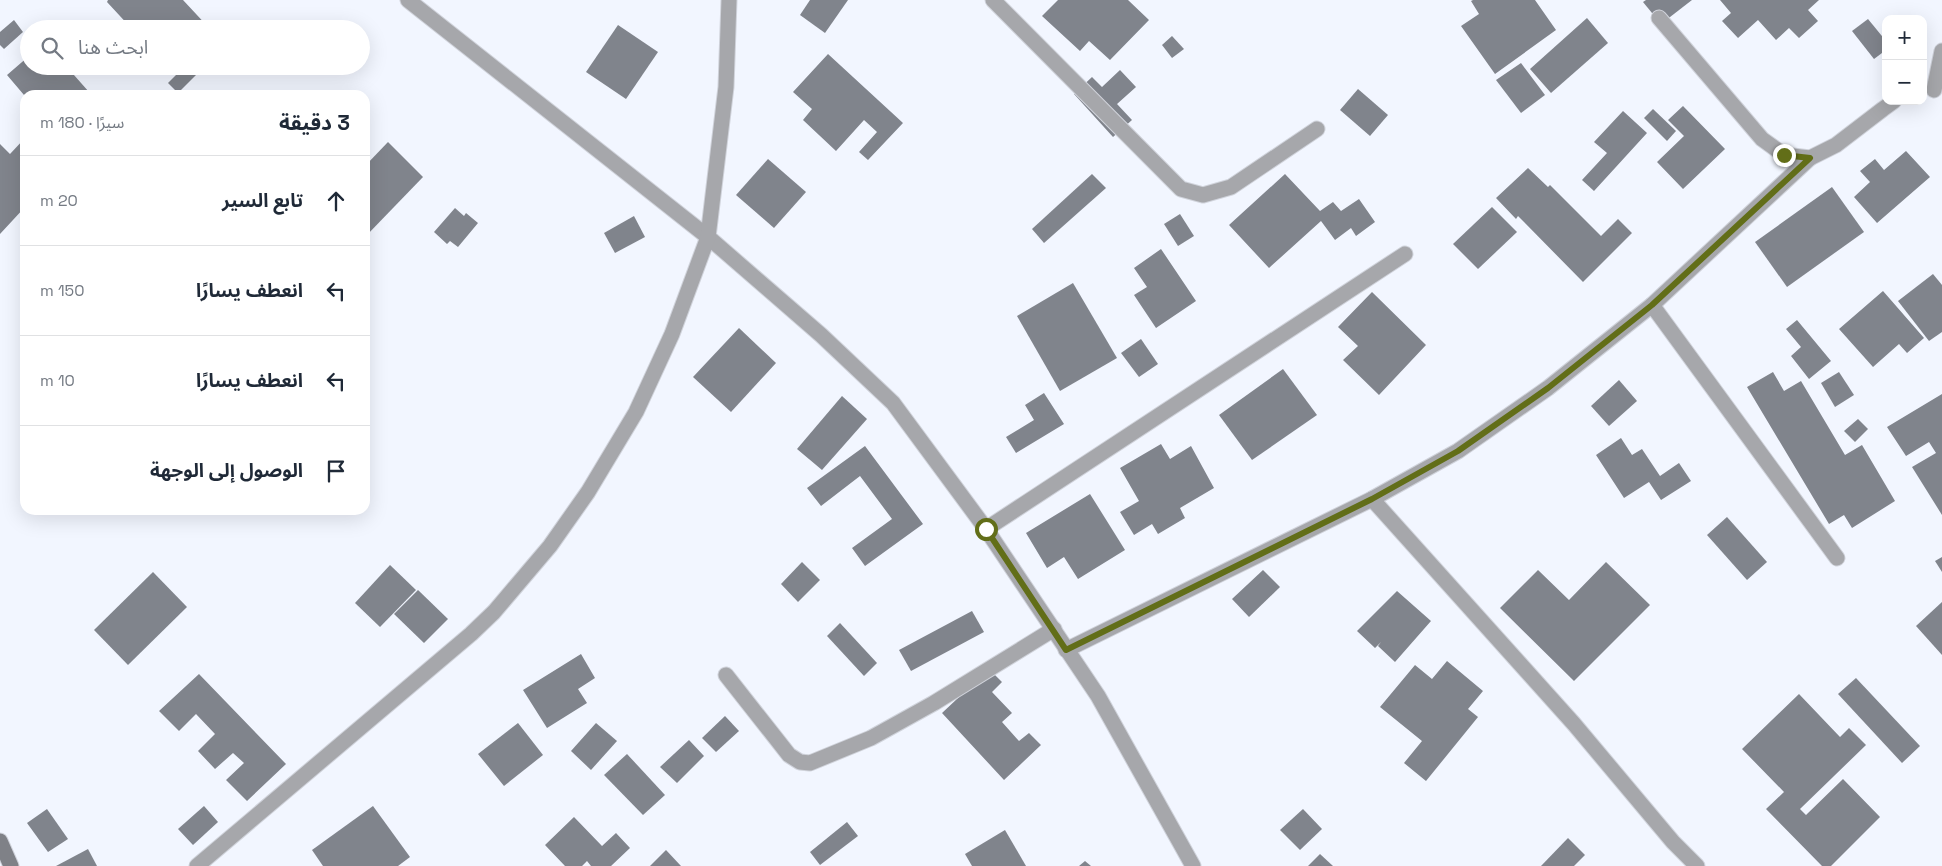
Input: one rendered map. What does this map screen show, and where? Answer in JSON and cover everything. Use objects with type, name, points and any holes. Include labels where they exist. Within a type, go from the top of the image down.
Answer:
[{"type":"street","points":[[408,0],[708,237],[821,335],[893,403],[986,529],[1098,696],[1193,866]]},
{"type":"street","points":[[197,866],[471,634],[494,612],[550,546],[588,492],[636,412],[672,334],[708,237],[726,87],[729,0]]},
{"type":"street","points":[[993,0],[1182,190],[1203,195],[1231,187],[1317,129]]},
{"type":"street","points":[[1658,18],[1762,139],[1784,155],[1810,158]]},
{"type":"street","points":[[1933,92],[1942,51]]},
{"type":"street","points":[[1066,650],[1372,499],[1458,451],[1548,388],[1652,305],[1810,158],[1836,145],[1889,105]]},
{"type":"street","points":[[986,529],[1405,254]]},
{"type":"street","points":[[1652,305],[1837,558]]},
{"type":"street","points":[[1372,499],[1574,724],[1673,842],[1697,866]]},
{"type":"street","points":[[726,675],[789,755],[800,762],[810,762],[879,733],[934,704],[1054,630]]},
{"type":"street","points":[[0,841],[10,866]]},
{"type":"building","points":[[108,0],[183,0],[202,20],[124,20],[107,2]]},
{"type":"building","points":[[810,0],[848,0],[825,33],[800,15]]},
{"type":"building","points":[[1058,0],[1128,0],[1149,20],[1110,60],[1089,41],[1080,51],[1042,16]]},
{"type":"building","points":[[1535,0],[1556,30],[1495,74],[1461,26],[1479,14],[1471,1]]},
{"type":"building","points":[[1646,0],[1692,0],[1661,24],[1643,2]]},
{"type":"building","points":[[1720,0],[1819,0],[1808,10],[1818,21],[1799,38],[1789,28],[1776,40],[1758,20],[1738,38],[1722,21],[1731,13]]},
{"type":"building","points":[[1587,18],[1608,43],[1551,93],[1530,69]]},
{"type":"building","points":[[1868,19],[1882,36],[1882,53],[1874,59],[1852,31]]},
{"type":"building","points":[[14,20],[20,28],[20,35],[4,49],[0,45],[0,32]]},
{"type":"building","points":[[618,25],[658,52],[626,99],[586,72]]},
{"type":"building","points":[[1172,36],[1184,49],[1172,58],[1162,45]]},
{"type":"building","points":[[828,54],[903,123],[868,160],[859,152],[877,132],[864,120],[836,151],[803,120],[812,109],[793,92]]},
{"type":"building","points":[[1521,63],[1545,95],[1521,113],[1496,80]]},
{"type":"building","points":[[20,64],[20,75],[74,75],[87,90],[20,90],[7,75]]},
{"type":"building","points":[[1120,70],[1136,87],[1117,104],[1132,120],[1113,137],[1074,94],[1092,77],[1102,87]]},
{"type":"building","points":[[176,75],[196,75],[181,90],[175,90],[168,83]]},
{"type":"building","points":[[1358,89],[1388,115],[1370,136],[1340,110]]},
{"type":"building","points":[[1683,106],[1725,149],[1683,189],[1657,162],[1684,136],[1668,120]]},
{"type":"building","points":[[1653,109],[1676,131],[1667,141],[1644,118]]},
{"type":"building","points":[[1623,111],[1647,133],[1594,191],[1582,180],[1607,153],[1594,142]]},
{"type":"building","points":[[388,142],[423,177],[370,232],[370,161]]},
{"type":"building","points":[[20,143],[20,212],[0,234],[0,144],[10,154]]},
{"type":"building","points":[[1906,151],[1930,177],[1877,223],[1854,197],[1870,182],[1860,171],[1875,159],[1884,170]]},
{"type":"building","points":[[768,159],[806,192],[774,228],[736,195]]},
{"type":"building","points":[[1528,168],[1548,187],[1550,185],[1601,236],[1618,219],[1632,233],[1583,282],[1518,216],[1516,219],[1496,198]]},
{"type":"building","points":[[1092,174],[1106,188],[1044,243],[1032,229]]},
{"type":"building","points":[[1285,174],[1320,211],[1333,202],[1341,211],[1359,199],[1375,222],[1356,236],[1351,228],[1335,240],[1321,221],[1269,268],[1229,225]]},
{"type":"building","points":[[1832,187],[1864,232],[1787,287],[1755,242]]},
{"type":"building","points":[[1492,207],[1517,232],[1478,269],[1453,244]]},
{"type":"building","points":[[455,208],[464,216],[466,213],[478,223],[458,247],[450,241],[447,244],[434,232]]},
{"type":"building","points":[[1180,214],[1194,236],[1178,246],[1164,224]]},
{"type":"building","points":[[634,216],[645,237],[615,253],[604,233]]},
{"type":"building","points":[[1161,249],[1196,301],[1156,328],[1134,295],[1147,287],[1134,268]]},
{"type":"building","points":[[1933,274],[1942,285],[1942,332],[1929,341],[1898,301]]},
{"type":"building","points":[[1073,283],[1117,358],[1060,391],[1017,316]]},
{"type":"building","points":[[1883,291],[1924,338],[1907,353],[1899,344],[1873,367],[1839,329]]},
{"type":"building","points":[[1372,292],[1426,345],[1379,395],[1343,360],[1358,346],[1338,327]]},
{"type":"building","points":[[1797,320],[1831,361],[1809,379],[1791,356],[1801,347],[1786,329]]},
{"type":"building","points":[[739,328],[776,363],[731,412],[693,377]]},
{"type":"building","points":[[1141,339],[1158,364],[1139,377],[1121,353]]},
{"type":"building","points":[[1283,369],[1317,415],[1252,460],[1219,415]]},
{"type":"building","points":[[1773,372],[1784,391],[1801,381],[1845,455],[1862,445],[1895,501],[1852,528],[1844,515],[1829,524],[1747,387]]},
{"type":"building","points":[[1839,372],[1854,395],[1835,407],[1821,383]]},
{"type":"building","points":[[1619,380],[1637,401],[1609,426],[1591,406]]},
{"type":"building","points":[[1044,393],[1064,424],[1016,453],[1006,437],[1034,420],[1025,405]]},
{"type":"building","points":[[1942,394],[1942,515],[1912,467],[1936,453],[1929,442],[1906,456],[1887,427]]},
{"type":"building","points":[[842,396],[867,419],[822,470],[797,449]]},
{"type":"building","points":[[1858,419],[1868,429],[1855,442],[1844,431]]},
{"type":"building","points":[[1621,438],[1632,455],[1642,449],[1660,476],[1679,463],[1691,481],[1661,500],[1649,482],[1624,498],[1596,455]]},
{"type":"building","points":[[1161,444],[1170,459],[1191,446],[1214,488],[1180,508],[1185,518],[1158,534],[1152,524],[1134,535],[1120,512],[1139,501],[1120,468]]},
{"type":"building","points":[[865,446],[923,524],[865,566],[852,548],[892,519],[860,476],[821,506],[807,488]]},
{"type":"building","points":[[1090,494],[1125,550],[1078,579],[1064,557],[1047,568],[1026,533]]},
{"type":"building","points":[[1727,517],[1767,562],[1747,580],[1707,535]]},
{"type":"building","points":[[1942,557],[1942,572],[1935,561]]},
{"type":"building","points":[[802,562],[820,580],[798,602],[781,584]]},
{"type":"building","points":[[1606,562],[1650,605],[1574,681],[1500,608],[1538,570],[1569,600]]},
{"type":"building","points":[[390,565],[416,590],[380,627],[355,603]]},
{"type":"building","points":[[1263,570],[1280,587],[1249,617],[1232,599]]},
{"type":"building","points":[[153,572],[187,607],[128,665],[94,630]]},
{"type":"building","points":[[418,590],[448,619],[424,643],[394,614]]},
{"type":"building","points":[[1397,591],[1431,621],[1395,662],[1378,646],[1381,642],[1375,648],[1357,631]]},
{"type":"building","points":[[1942,602],[1942,655],[1916,626]]},
{"type":"building","points":[[972,611],[984,632],[911,671],[899,650]]},
{"type":"building","points":[[840,623],[877,663],[864,676],[827,636]]},
{"type":"building","points":[[581,654],[595,678],[578,689],[587,703],[547,728],[523,690]]},
{"type":"building","points":[[1447,661],[1483,691],[1468,709],[1478,717],[1426,781],[1404,763],[1422,741],[1380,707],[1415,665],[1432,679]]},
{"type":"building","points":[[989,669],[1002,682],[992,692],[1012,713],[1002,722],[1019,741],[1029,733],[1041,745],[1004,780],[942,713]]},
{"type":"building","points":[[199,674],[286,764],[247,801],[226,780],[244,763],[233,753],[215,769],[198,751],[215,734],[196,714],[179,731],[159,711]]},
{"type":"building","points":[[1856,678],[1920,746],[1902,763],[1838,694]]},
{"type":"building","points":[[1799,694],[1840,737],[1849,728],[1866,745],[1800,809],[1806,815],[1843,779],[1880,817],[1831,866],[1822,866],[1766,809],[1784,792],[1742,749]]},
{"type":"building","points":[[725,716],[739,731],[716,752],[702,738]]},
{"type":"building","points":[[518,723],[543,755],[504,786],[478,754]]},
{"type":"building","points":[[596,723],[617,741],[591,770],[571,751]]},
{"type":"building","points":[[689,740],[704,756],[677,783],[660,767]]},
{"type":"building","points":[[627,754],[665,795],[643,815],[604,775]]},
{"type":"building","points":[[204,806],[218,822],[193,845],[178,829]]},
{"type":"building","points":[[373,806],[410,857],[398,866],[323,866],[312,850]]},
{"type":"building","points":[[47,809],[68,839],[48,852],[27,823]]},
{"type":"building","points":[[1303,809],[1322,829],[1300,850],[1280,830]]},
{"type":"building","points":[[574,817],[602,846],[616,833],[630,848],[611,866],[591,866],[587,861],[582,866],[565,866],[545,845]]},
{"type":"building","points":[[847,822],[858,836],[820,865],[810,852]]},
{"type":"building","points":[[1005,830],[1026,866],[972,866],[965,854]]},
{"type":"building","points":[[1568,838],[1585,855],[1574,866],[1541,866]]},
{"type":"building","points":[[88,849],[97,866],[56,866]]},
{"type":"building","points":[[666,850],[681,866],[650,866]]},
{"type":"building","points":[[1320,854],[1333,866],[1308,866]]},
{"type":"building","points":[[1085,861],[1091,866],[1079,866]]},
{"type":"route","points":[[986,529],[1066,650],[1372,499],[1458,451],[1548,388],[1652,305],[1810,158],[1784,155]]}]
